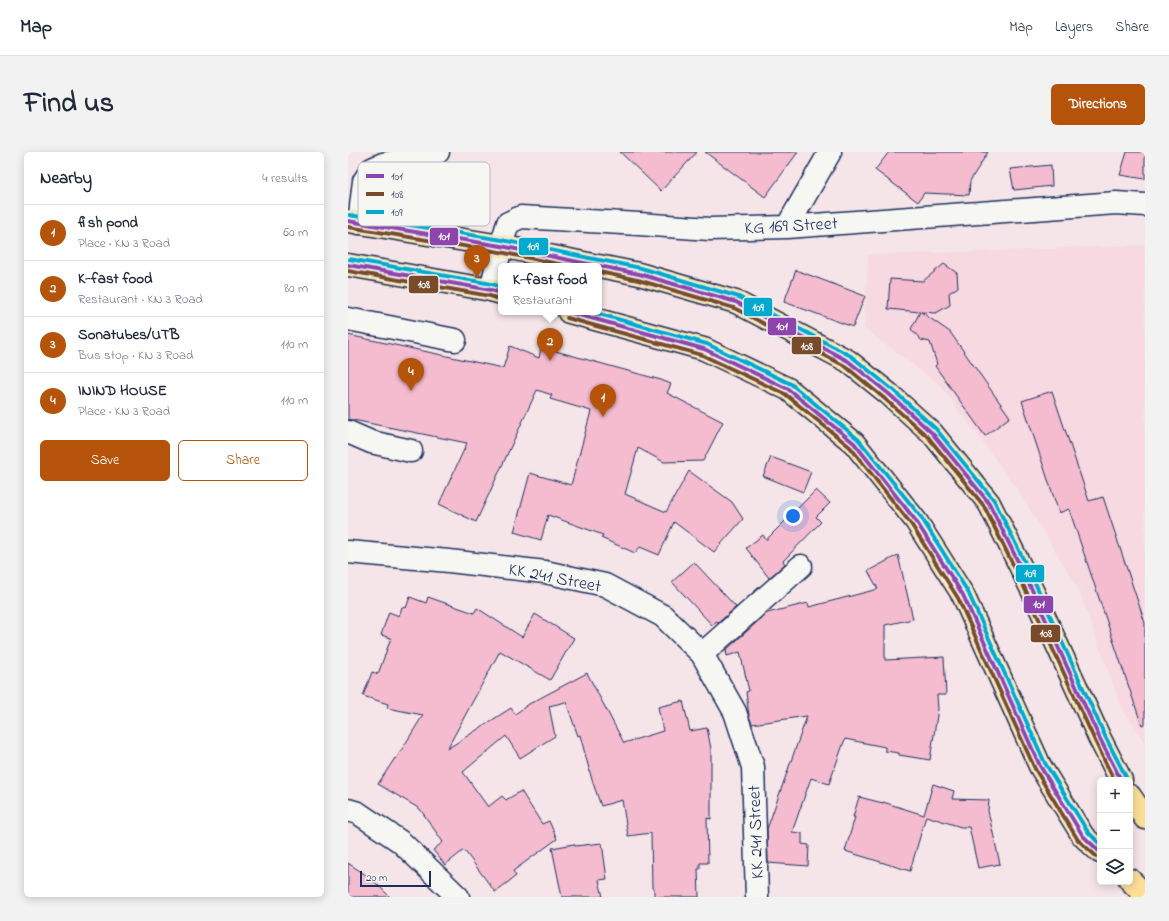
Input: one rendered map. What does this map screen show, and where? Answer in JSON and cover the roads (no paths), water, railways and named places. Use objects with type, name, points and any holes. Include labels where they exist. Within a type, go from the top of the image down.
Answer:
[{"type":"highway","points":[[378,226],[501,246],[583,263]]},
{"type":"highway","points":[[348,265],[496,292]]},
{"type":"highway","points":[[602,267],[639,274],[736,302],[848,361],[889,394],[932,433],[989,504],[1033,592],[1100,740],[1119,777]]},
{"type":"highway","points":[[581,315],[704,349],[788,389],[854,443],[916,521],[963,595],[1040,766],[1083,836],[1097,849]]},
{"type":"highway","points":[[1133,800],[1145,818]]},
{"type":"highway","points":[[1133,883],[1145,895]]},
{"type":"street","points":[[392,162],[438,152]]},
{"type":"street","points":[[787,226],[830,152]]},
{"type":"street","points":[[353,222],[358,203]]},
{"type":"street","name":"KG 169 Street","points":[[499,263],[501,246],[508,224],[521,217],[710,229],[787,226],[1116,203],[1145,205]]},
{"type":"street","name":"KG 169 Street","points":[[496,292],[498,274]]},
{"type":"street","points":[[348,319],[454,340]]},
{"type":"street","points":[[348,432],[371,442],[411,452]]},
{"type":"street","name":"KK 241 Street","points":[[348,552],[449,561],[545,572],[605,585],[662,616],[702,654],[735,712],[753,767],[757,897]]},
{"type":"street","points":[[702,654],[802,566]]},
{"type":"street","points":[[348,810],[358,813],[401,842],[458,897]]},
{"type":"place","name":"Sonatubes/UTB","points":[[477,278]]},
{"type":"place","name":"K-fast food","points":[[550,361]]},
{"type":"place","name":"ININD HOUSE","points":[[411,391]]},
{"type":"place","name":"fish pond","points":[[603,417]]}]
